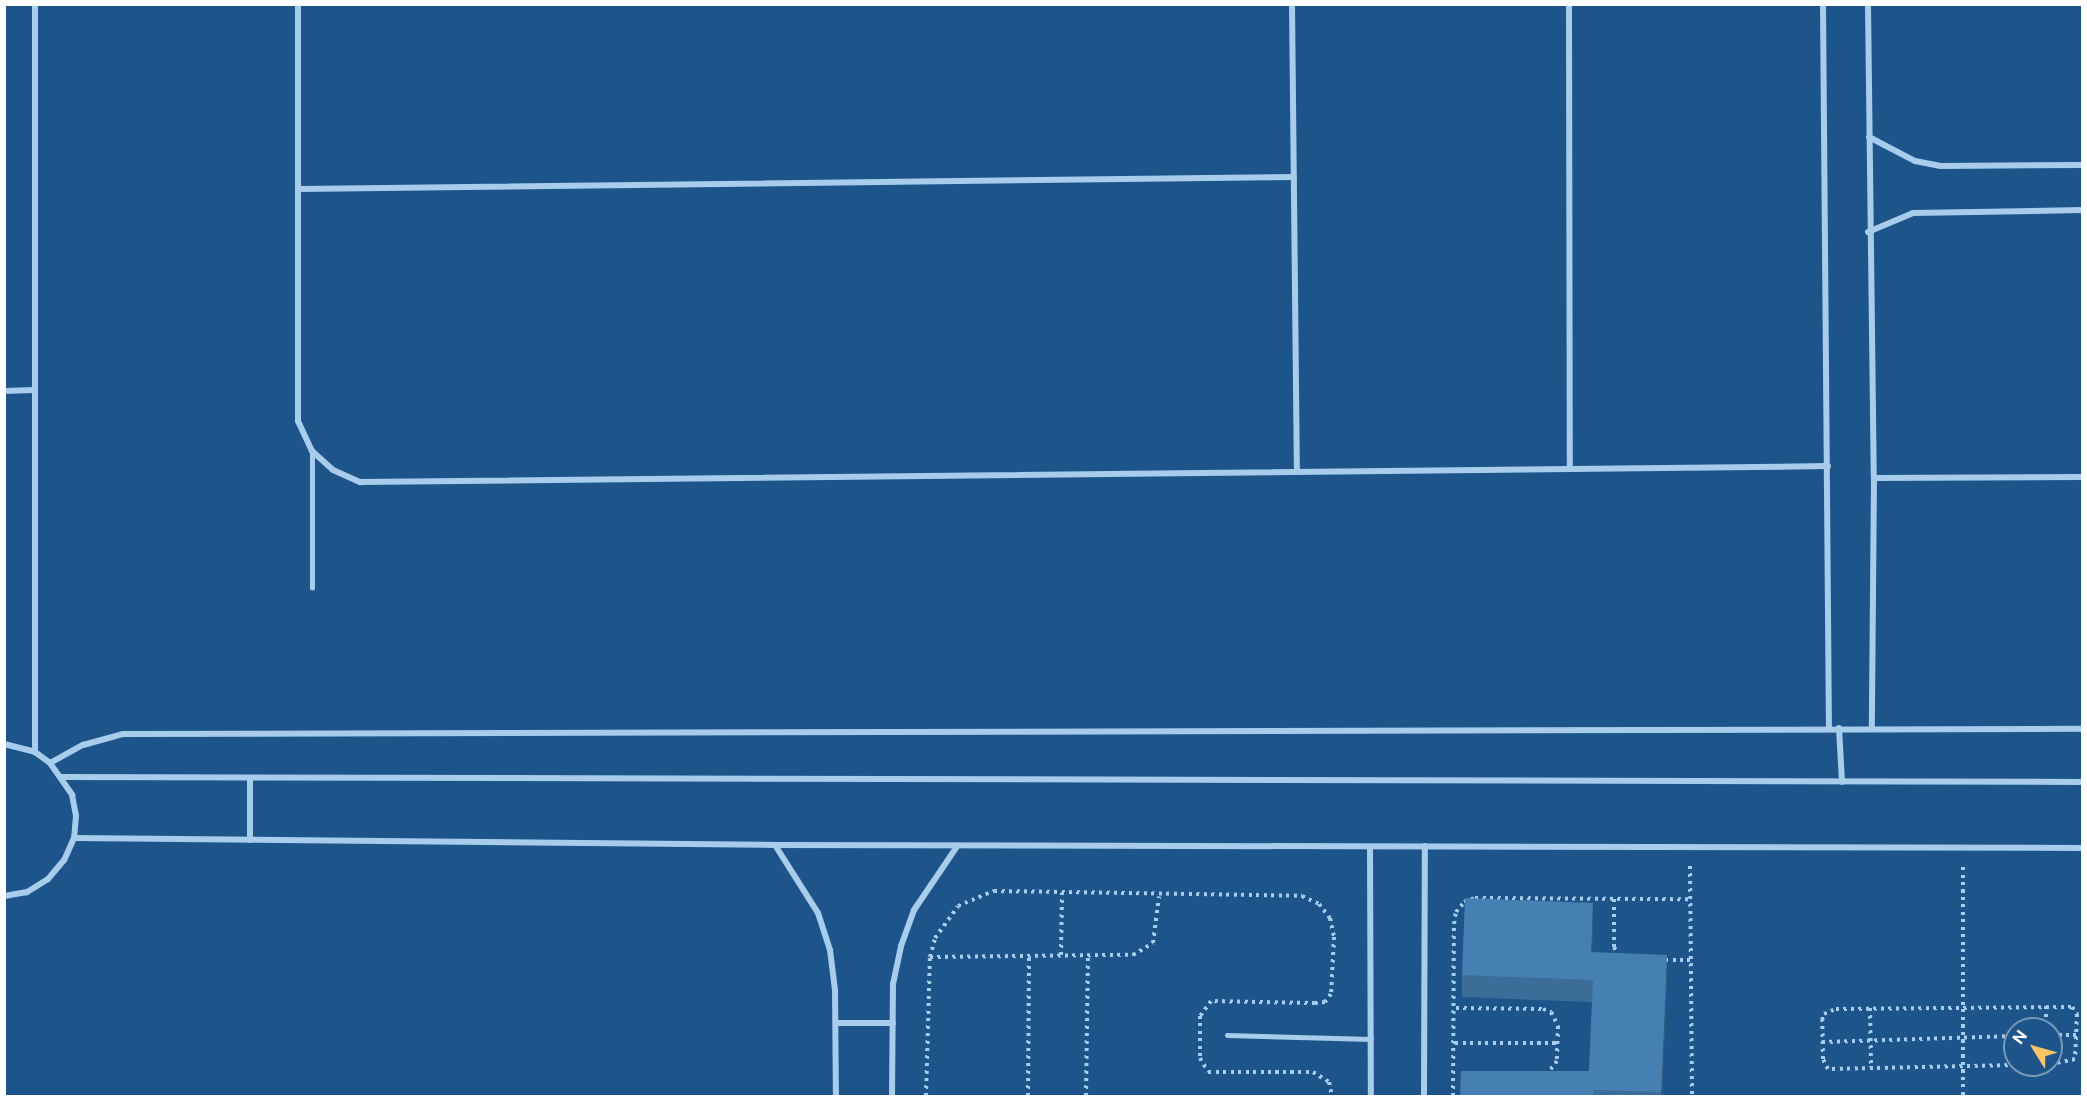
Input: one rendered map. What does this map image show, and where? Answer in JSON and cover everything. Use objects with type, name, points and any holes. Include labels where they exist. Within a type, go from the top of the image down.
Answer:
[{"type":"street","points":[[35,4],[35,752]]},
{"type":"street","points":[[298,4],[298,421],[312,450],[333,470],[360,482],[1570,467],[1828,466]]},
{"type":"street","points":[[1292,4],[1297,472]]},
{"type":"street","points":[[1569,4],[1570,467]]},
{"type":"street","points":[[1823,4],[1829,729]]},
{"type":"street","points":[[1868,4],[1868,232],[1874,478],[1872,729]]},
{"type":"street","points":[[1869,137],[1915,161],[1941,166],[2082,165]]},
{"type":"street","points":[[298,189],[1294,177]]},
{"type":"street","points":[[1868,232],[1913,213],[2082,210]]},
{"type":"street","points":[[4,391],[34,390]]},
{"type":"street","points":[[1874,478],[2082,477]]},
{"type":"street","points":[[1839,728],[1842,782]]},
{"type":"street","points":[[50,763],[83,746],[123,734],[2082,729]]},
{"type":"street","points":[[4,744],[35,752],[50,763],[62,777],[74,806],[74,838],[64,860],[48,879],[27,892],[4,896]]},
{"type":"street","points":[[62,777],[250,780],[2082,782]]},
{"type":"street","points":[[250,780],[250,840]]},
{"type":"street","points":[[74,838],[775,845],[2082,848]]},
{"type":"street","points":[[775,845],[818,913],[830,950],[836,1023],[836,1096]]},
{"type":"street","points":[[892,1096],[893,984],[904,937],[934,877],[958,845]]},
{"type":"street","points":[[1424,1096],[1425,846]]},
{"type":"street","points":[[1370,847],[1371,1096]]},
{"type":"street","points":[[836,1023],[893,1023]]},
{"type":"lane","points":[[312,450],[312,588]]},
{"type":"lane","points":[[1227,1035],[1371,1039]]},
{"type":"path","points":[[1690,848],[1692,1096]]},
{"type":"path","points":[[1963,848],[1963,1096]]},
{"type":"path","points":[[926,1096],[930,957],[944,921],[976,896],[994,891],[1159,896],[1302,896],[1319,904],[1330,918],[1334,937],[1331,994],[1325,1002],[1211,1001],[1200,1016],[1200,1058],[1208,1072],[1313,1072],[1329,1082],[1332,1096]]},
{"type":"path","points":[[1061,955],[1062,893]]},
{"type":"path","points":[[930,957],[1134,955],[1144,951],[1157,932],[1159,896]]},
{"type":"path","points":[[1453,1096],[1456,1008],[1454,924],[1464,903],[1475,898],[1690,899]]},
{"type":"path","points":[[1614,899],[1614,947],[1623,960]]},
{"type":"path","points":[[1028,1096],[1029,956]]},
{"type":"path","points":[[1086,1096],[1088,956]]},
{"type":"path","points":[[1661,960],[1691,960]]},
{"type":"path","points":[[2046,1006],[2046,1017]]},
{"type":"path","points":[[2003,1065],[1828,1069],[1824,1065],[1822,1020],[1830,1009],[2046,1006],[2075,1010],[2077,1035],[2075,1059],[2063,1062]]},
{"type":"path","points":[[1456,1008],[1543,1009],[1556,1019],[1558,1042],[1554,1068],[1540,1076]]},
{"type":"path","points":[[1870,1008],[1870,1068]]},
{"type":"path","points":[[2063,1035],[2077,1035]]},
{"type":"path","points":[[1822,1042],[2003,1036]]},
{"type":"path","points":[[1455,1043],[1558,1042]]},
{"type":"path","points":[[1454,1075],[1465,1075]]},
{"type":"building","points":[[1465,898],[1593,903],[1591,952],[1667,955],[1661,1092],[1594,1090],[1593,1096],[1460,1096],[1461,1071],[1589,1071],[1593,980],[1462,975]]}]
